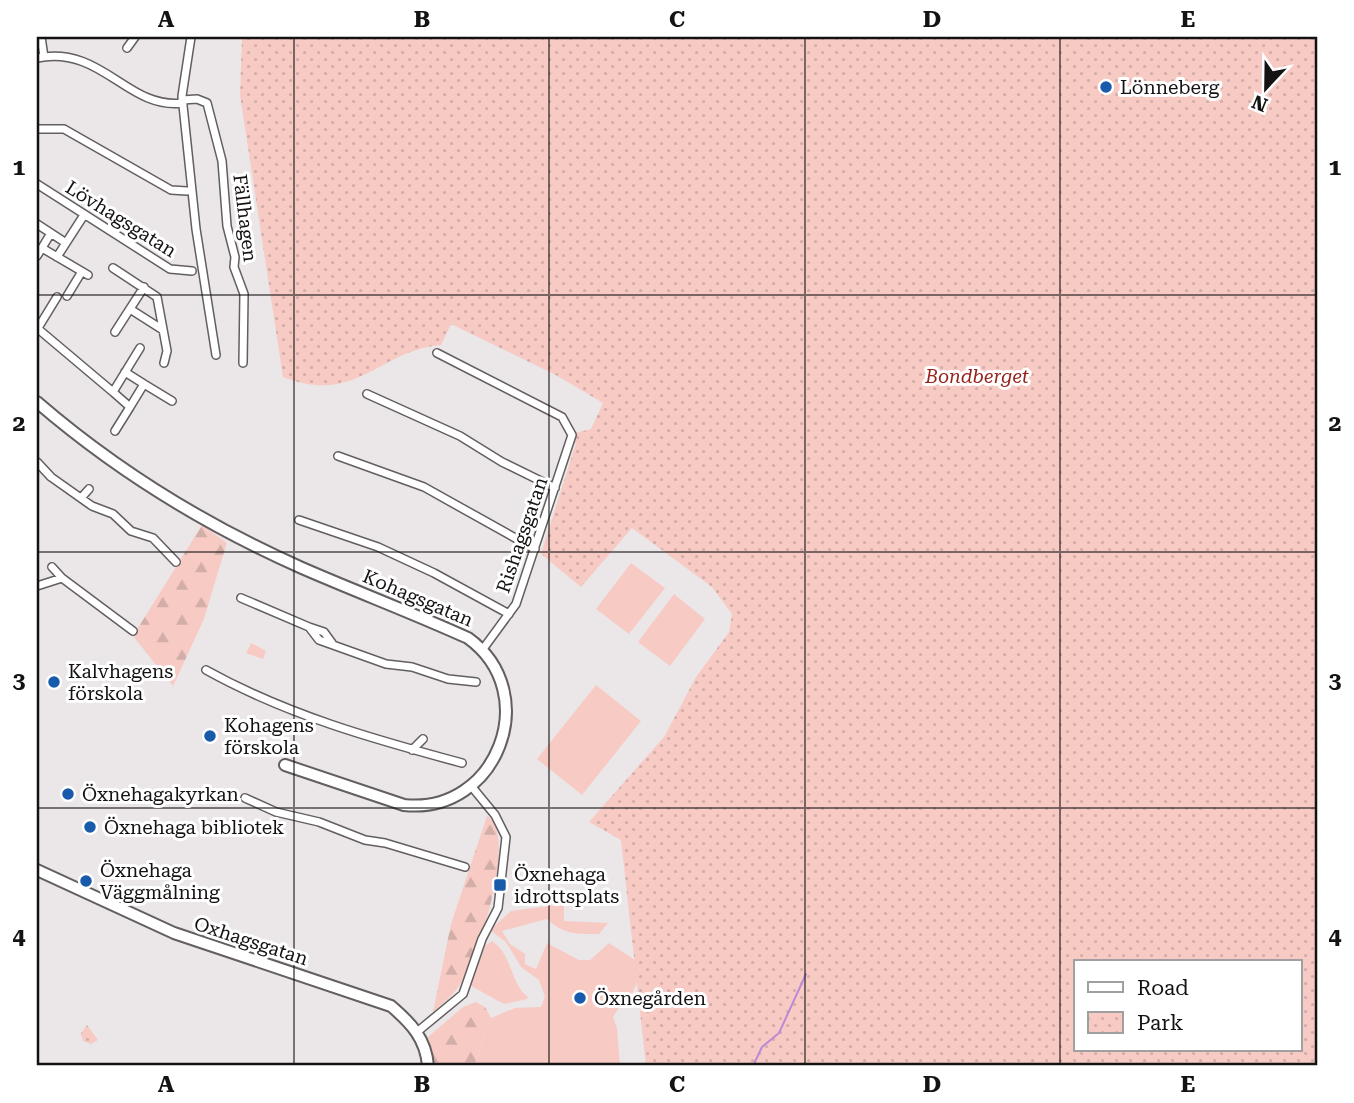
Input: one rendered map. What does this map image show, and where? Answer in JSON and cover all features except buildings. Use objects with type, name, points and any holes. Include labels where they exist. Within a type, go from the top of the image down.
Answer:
[{"type":"street","points":[[41,37],[40,57],[72,56],[158,104],[183,102]]},
{"type":"street","points":[[127,48],[135,37]]},
{"type":"street","points":[[189,37],[183,102],[196,229],[216,355]]},
{"type":"street","name":"Fällhagen","points":[[183,102],[197,99],[207,103],[222,161],[227,231],[244,294],[243,363]]},
{"type":"street","points":[[37,129],[64,129],[171,190],[187,191]]},
{"type":"street","name":"Lövhagsgatan","points":[[37,184],[170,269],[192,271]]},
{"type":"street","points":[[57,257],[84,215]]},
{"type":"street","points":[[37,224],[66,243]]},
{"type":"street","points":[[37,256],[51,233]]},
{"type":"street","points":[[42,248],[85,274],[66,296]]},
{"type":"street","points":[[113,268],[158,298],[167,354],[164,363]]},
{"type":"street","points":[[115,332],[144,287]]},
{"type":"street","points":[[57,297],[37,328],[130,407]]},
{"type":"street","points":[[130,309],[163,330]]},
{"type":"street","points":[[37,312],[45,317]]},
{"type":"street","points":[[113,392],[140,348]]},
{"type":"street","name":"Rishagsgatan","points":[[438,353],[525,396],[568,423],[572,440],[516,604],[483,649]]},
{"type":"street","points":[[125,372],[172,401]]},
{"type":"street","points":[[115,431],[144,384]]},
{"type":"street","points":[[368,394],[460,436],[502,462],[555,488]]},
{"type":"street","name":"Kohagsgatan","points":[[37,402],[108,460],[189,512],[301,567],[459,634],[483,649],[498,670],[505,688],[507,717],[488,767],[472,787]]},
{"type":"street","points":[[338,456],[424,487],[535,549]]},
{"type":"street","points":[[37,462],[51,477],[81,498],[113,514],[131,531],[153,538],[176,562]]},
{"type":"street","points":[[81,498],[89,489]]},
{"type":"street","points":[[299,520],[400,558],[509,614]]},
{"type":"street","points":[[52,567],[62,578],[133,631]]},
{"type":"street","points":[[37,586],[62,578]]},
{"type":"street","points":[[241,598],[309,627],[318,639],[386,664],[412,667],[448,679],[477,682]]},
{"type":"street","points":[[206,670],[336,728],[462,763]]},
{"type":"street","points":[[412,750],[423,739]]},
{"type":"street","points":[[285,765],[412,806],[449,801],[472,787],[495,815],[506,837],[498,908],[482,939],[463,993],[417,1032]]},
{"type":"street","points":[[245,799],[276,812],[319,822],[365,840],[386,843],[465,867]]},
{"type":"street","name":"Oxhagsgatan","points":[[37,870],[174,933],[379,1001],[399,1013],[417,1032],[428,1066]]},
{"type":"green space","name":"Bondberget","points":[[242,37],[1317,37],[1317,1066],[646,1066],[621,840],[589,822],[664,737],[696,677],[729,632],[732,614],[712,587],[632,528],[581,587],[541,554],[576,443],[566,444],[568,435],[591,429],[603,403],[554,374],[451,324],[441,345],[401,356],[349,381],[330,385],[308,384],[283,377],[240,95]]},
{"type":"green space","points":[[202,525],[227,543],[204,619],[173,686],[133,636]]},
{"type":"green space","points":[[631,563],[665,588],[629,634],[596,609]]},
{"type":"green space","points":[[674,594],[705,619],[670,666],[638,642]]},
{"type":"green space","points":[[251,643],[266,651],[263,659],[246,653]]},
{"type":"green space","points":[[596,685],[641,721],[582,795],[537,759]]},
{"type":"green space","points":[[487,816],[496,827],[499,845],[498,868],[487,918],[462,982],[433,1012],[451,924]]},
{"type":"green space","points":[[564,904],[564,921],[608,923],[599,934],[565,931],[547,919],[502,931],[510,944],[525,954],[525,964],[536,969],[547,943],[579,960],[590,960],[609,943],[644,966],[630,999],[622,1003],[613,1017],[617,1028],[620,1066],[474,1066],[491,1018],[515,1008],[541,1007],[545,997],[539,980],[521,967],[506,942],[490,930],[511,911]]},
{"type":"green space","points":[[492,941],[504,954],[527,999],[504,1004],[471,986],[485,946]]},
{"type":"green space","points":[[476,1002],[485,1007],[491,1018],[474,1066],[434,1066],[428,1037],[463,1007]]},
{"type":"green space","points":[[87,1025],[98,1040],[91,1044],[83,1041],[81,1033]]},
{"type":"waterway","points":[[753,1066],[762,1047],[779,1033],[806,974]]},
{"type":"place","name":"Lönneberg","points":[[1106,87]]},
{"type":"place","name":"Kalvhagens förskola","points":[[54,682]]},
{"type":"place","name":"Kohagens förskola","points":[[210,736]]},
{"type":"place","name":"Öxnehagakyrkan","points":[[68,794]]},
{"type":"place","name":"Öxnehaga bibliotek","points":[[90,827]]},
{"type":"place","name":"Öxnehaga Väggmålning","points":[[86,881]]},
{"type":"place","name":"Öxnehaga idrottsplats","points":[[500,885]]},
{"type":"place","name":"Öxnegården","points":[[580,998]]}]
